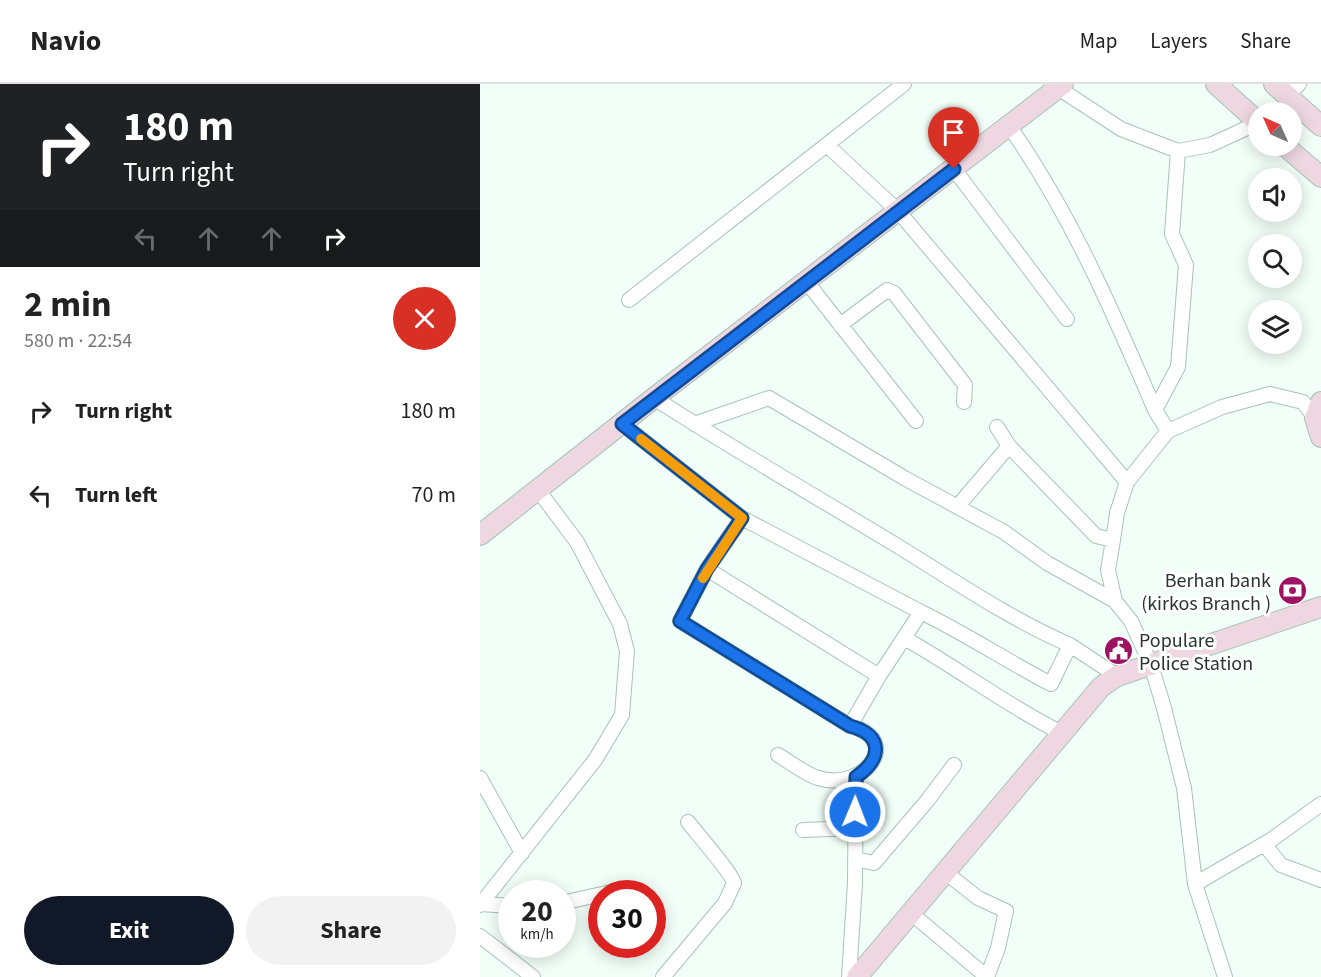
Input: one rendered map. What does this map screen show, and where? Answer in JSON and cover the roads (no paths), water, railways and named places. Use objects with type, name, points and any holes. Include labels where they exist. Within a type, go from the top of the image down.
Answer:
[{"type":"street","points":[[629,300],[828,146],[904,84]]},
{"type":"street","points":[[1216,84],[1248,113]]},
{"type":"street","points":[[480,535],[654,398],[954,169],[1057,86],[1121,129],[1178,151],[1210,145],[1248,127]]},
{"type":"street","points":[[1287,88],[1321,126]]},
{"type":"street","points":[[1009,126],[1033,160],[1096,273],[1155,410],[1168,431]]},
{"type":"street","points":[[828,146],[898,211],[1127,482]]},
{"type":"street","points":[[1155,410],[1178,367],[1186,265],[1172,234],[1178,151]]},
{"type":"street","points":[[1297,156],[1321,177]]},
{"type":"street","points":[[954,169],[1068,320]]},
{"type":"street","points":[[806,281],[916,421]]},
{"type":"street","points":[[840,325],[887,290],[894,293],[965,385],[964,402]]},
{"type":"street","points":[[1115,601],[1108,570],[1117,513],[1127,482],[1168,431],[1221,407],[1270,394],[1303,402],[1318,410],[1321,437]]},
{"type":"street","points":[[654,398],[977,596],[1038,631],[1070,645],[1117,676]]},
{"type":"street","points":[[694,424],[769,398],[1004,532],[1047,563],[1115,601],[1131,621],[1151,665],[1180,764],[1196,884],[1221,975]]},
{"type":"street","points":[[622,424],[742,518],[970,636],[1009,662],[1051,684],[1070,645]]},
{"type":"street","points":[[997,427],[1009,446],[1096,536],[1113,540]]},
{"type":"street","points":[[957,507],[1009,446]]},
{"type":"street","points":[[480,904],[610,739],[622,715],[627,651],[620,624],[577,542],[538,490]]},
{"type":"street","points":[[742,518],[707,569],[680,621],[850,726],[866,730],[874,740],[876,752],[874,762],[856,777],[817,778],[778,755]]},
{"type":"street","points":[[707,569],[879,676]]},
{"type":"street","points":[[857,977],[1101,687],[1117,676],[1321,607]]},
{"type":"street","points":[[850,726],[879,676],[921,612]]},
{"type":"street","points":[[904,638],[945,661],[1019,712],[1062,733]]},
{"type":"street","points":[[855,859],[874,863],[927,801],[954,765]]},
{"type":"street","points":[[849,977],[855,859],[856,777]]},
{"type":"street","points":[[480,778],[522,853]]},
{"type":"street","points":[[1196,884],[1264,844],[1321,804]]},
{"type":"street","points":[[663,977],[725,903],[734,883],[732,875],[714,857],[688,822]]},
{"type":"street","points":[[803,830],[856,828]]},
{"type":"street","points":[[1264,844],[1281,865],[1321,880]]},
{"type":"street","points":[[911,913],[987,977],[998,948],[1006,911],[978,898],[945,872]]},
{"type":"street","points":[[480,904],[498,905]]},
{"type":"street","points":[[480,936],[533,977]]},
{"type":"place","name":"Berhan bank (kirkos Branch )","points":[[1292,591]]},
{"type":"place","name":"Populare Police Station","points":[[1118,651]]}]
